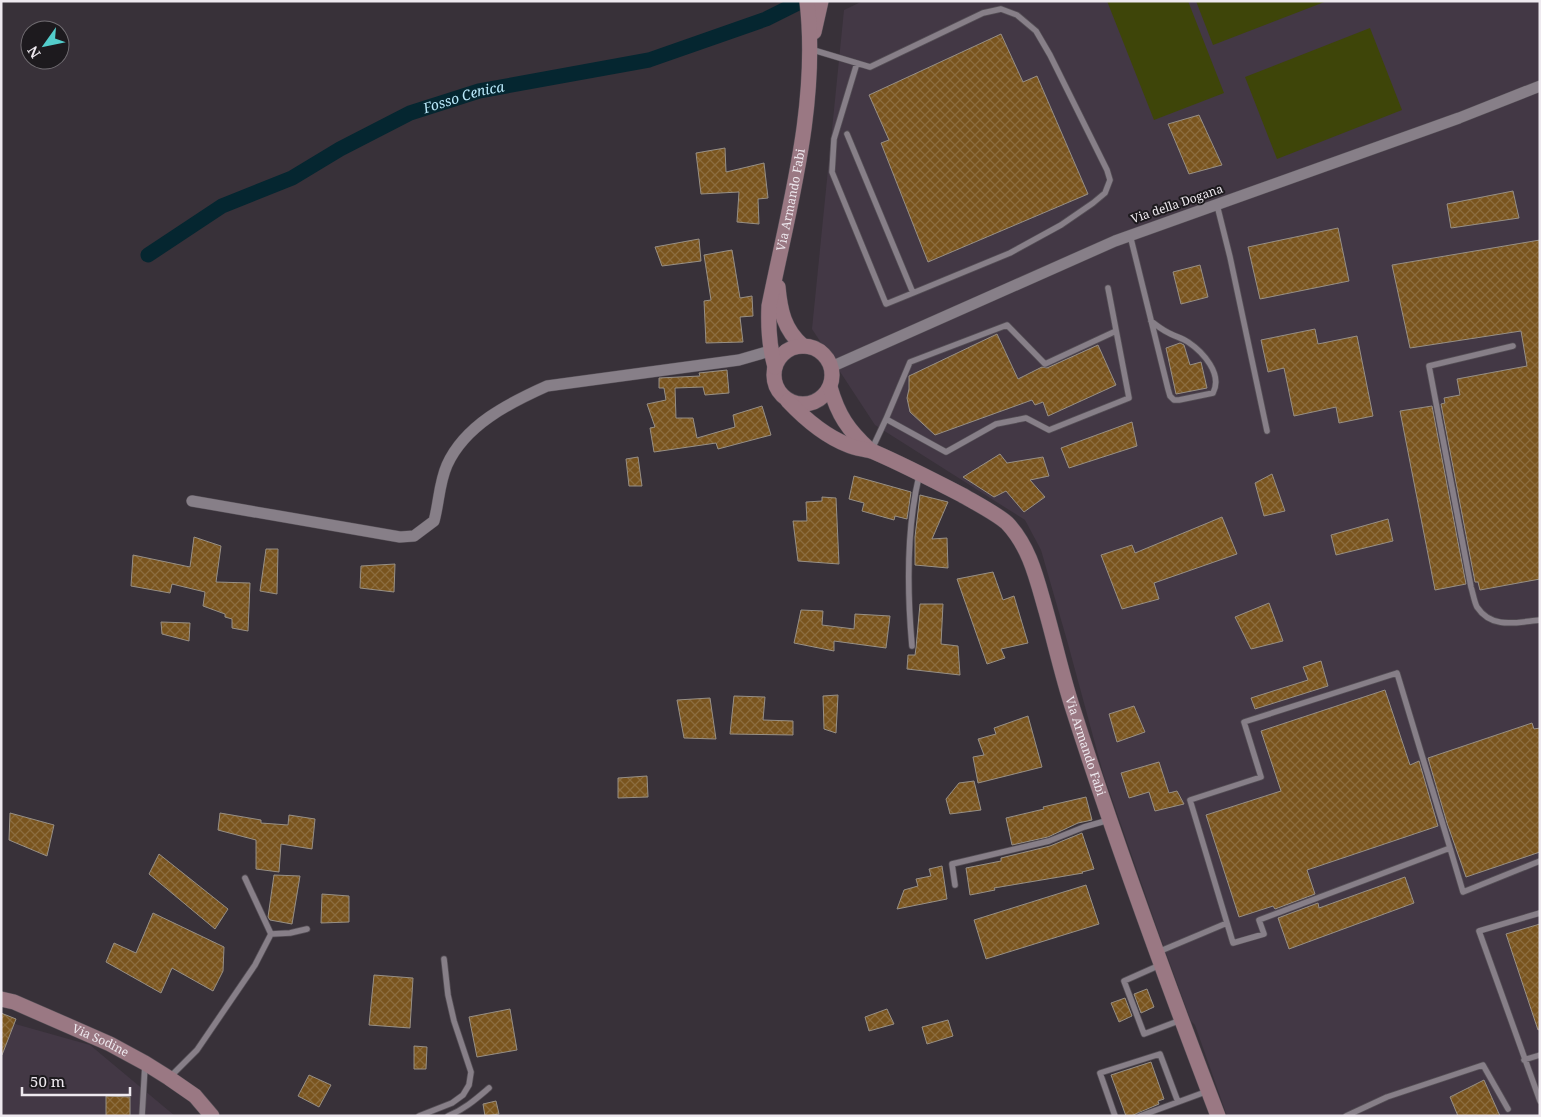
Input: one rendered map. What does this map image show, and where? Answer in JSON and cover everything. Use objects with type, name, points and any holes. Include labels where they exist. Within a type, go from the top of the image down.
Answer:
[{"type":"street","name":"Via Armando Fabi","points":[[774,367],[770,351],[768,328],[770,306],[805,125],[809,89],[809,18],[816,3]]},
{"type":"street","name":"Via Armando Fabi","points":[[810,48],[816,3]]},
{"type":"street","name":"Via della Dogana","points":[[832,367],[1020,282],[1130,235],[1459,118],[1540,86]]},
{"type":"street","points":[[777,268],[780,306],[784,321],[794,338],[803,346]]},
{"type":"street","points":[[788,401],[808,404],[821,398],[830,387],[833,377],[832,367],[821,351],[803,346],[793,347],[785,352],[774,367],[776,386],[780,394],[812,424],[850,446],[871,451]]},
{"type":"street","points":[[192,500],[400,537],[414,536],[434,521],[441,484],[447,465],[462,442],[478,426],[527,394],[547,386],[738,360],[770,351]]},
{"type":"street","points":[[830,387],[842,419],[871,451]]},
{"type":"street","name":"Via Armando Fabi","points":[[871,451],[968,498],[1005,521],[1025,548],[1032,564],[1072,704],[1110,820],[1158,959],[1218,1116]]},
{"type":"street","name":"Via Sodine","points":[[1,999],[14,1002],[110,1044],[145,1063],[195,1096],[212,1116]]},
{"type":"lane","points":[[810,48],[870,67],[983,12],[1001,9],[1017,14],[1036,31],[1050,55],[1107,170],[1110,180],[1104,193],[1061,225],[1010,253],[886,304],[832,172],[834,139],[857,63]]},
{"type":"lane","points":[[847,134],[913,293]]},
{"type":"lane","points":[[1217,205],[1267,431]]},
{"type":"lane","points":[[1130,235],[1151,321],[1170,396],[1174,400],[1179,400],[1213,393],[1217,380],[1207,361],[1199,351],[1187,341],[1165,332],[1151,321]]},
{"type":"lane","points":[[886,419],[946,452],[996,424],[1026,418],[1049,430],[1129,398],[1108,288]]},
{"type":"lane","points":[[871,451],[910,362],[1007,325],[1045,364],[1116,331]]},
{"type":"lane","points":[[1513,346],[1429,366],[1471,587],[1477,606],[1487,616],[1501,624],[1540,620]]},
{"type":"lane","points":[[912,646],[908,606],[910,563],[913,502],[920,474]]},
{"type":"lane","points":[[1450,848],[1259,920],[1264,934],[1233,943],[1190,800],[1261,778],[1244,722],[1397,673],[1450,848],[1463,892],[1540,861]]},
{"type":"lane","points":[[956,885],[952,864],[1048,841],[1084,827],[1110,820]]},
{"type":"lane","points":[[169,1078],[197,1050],[255,966],[270,934],[245,878]]},
{"type":"lane","points":[[1540,913],[1479,930],[1540,1101]]},
{"type":"lane","points":[[1181,1020],[1144,1034],[1124,980],[1158,959],[1227,923]]},
{"type":"lane","points":[[270,934],[290,933],[307,929]]},
{"type":"lane","points":[[419,1116],[452,1104],[464,1095],[469,1085],[471,1072],[454,1021],[448,995],[444,959]]},
{"type":"lane","points":[[1115,1116],[1100,1073],[1160,1054],[1178,1102]]},
{"type":"lane","points":[[1524,1060],[1540,1055]]},
{"type":"lane","points":[[142,1116],[145,1063]]},
{"type":"lane","points":[[1346,1116],[1387,1097],[1483,1065],[1508,1109]]},
{"type":"lane","points":[[448,1116],[458,1112],[489,1088]]},
{"type":"lane","points":[[1140,1116],[1208,1091]]},
{"type":"shaded area","points":[[863,1],[1540,1],[1540,1116],[1227,1116],[1195,1025],[1191,1021],[1157,928],[1103,773],[1041,550],[1025,520],[875,425],[812,329],[844,10]]},
{"type":"shaded area","points":[[1,1020],[90,1045],[175,1116],[1,1116]]},
{"type":"green space","points":[[1107,1],[1188,1],[1224,93],[1154,120]]},
{"type":"green space","points":[[1196,1],[1327,1],[1213,45]]},
{"type":"green space","points":[[1370,28],[1402,110],[1277,159],[1245,77]]},
{"type":"building","points":[[1001,34],[1023,82],[1037,76],[1088,194],[928,262],[881,143],[889,140],[869,95]]},
{"type":"building","points":[[1199,115],[1222,165],[1189,174],[1168,124]]},
{"type":"building","points":[[725,148],[726,172],[764,163],[768,198],[758,199],[759,224],[737,222],[739,192],[701,194],[696,153]]},
{"type":"building","points":[[1513,191],[1519,218],[1451,228],[1447,204]]},
{"type":"building","points":[[1338,228],[1349,281],[1260,299],[1248,247]]},
{"type":"building","points":[[699,239],[701,261],[662,266],[655,247]]},
{"type":"building","points":[[1540,240],[1540,579],[1480,590],[1478,582],[1475,582],[1441,404],[1445,403],[1444,398],[1460,395],[1457,379],[1527,366],[1521,331],[1410,348],[1392,265]]},
{"type":"building","points":[[732,250],[740,298],[752,296],[753,316],[740,317],[743,342],[706,343],[704,301],[711,300],[704,255]]},
{"type":"building","points":[[1200,265],[1208,297],[1181,304],[1173,272]]},
{"type":"building","points":[[1315,329],[1318,344],[1357,336],[1373,416],[1339,423],[1336,407],[1294,416],[1284,368],[1268,372],[1261,340]]},
{"type":"building","points":[[997,334],[1018,379],[1042,367],[1047,368],[1098,345],[1116,385],[1048,416],[1043,402],[1035,405],[1032,400],[935,435],[910,412],[907,398],[909,376]]},
{"type":"building","points":[[1180,343],[1184,345],[1190,365],[1201,362],[1207,388],[1176,394],[1166,348]]},
{"type":"building","points":[[727,370],[729,393],[705,395],[703,387],[675,388],[676,418],[693,418],[697,438],[735,427],[733,415],[762,406],[771,435],[718,449],[716,443],[654,452],[650,428],[655,427],[647,404],[666,400],[664,388],[659,388],[659,378],[700,376],[699,373]]},
{"type":"building","points":[[1432,406],[1466,584],[1435,590],[1400,411]]},
{"type":"building","points":[[1132,422],[1137,446],[1069,468],[1061,448]]},
{"type":"building","points":[[1000,454],[1007,463],[1043,457],[1049,476],[1030,480],[1045,497],[1024,512],[1006,491],[994,497],[963,477]]},
{"type":"building","points":[[638,457],[642,486],[629,486],[626,459]]},
{"type":"building","points":[[1272,474],[1285,511],[1264,516],[1255,483]]},
{"type":"building","points":[[854,476],[911,492],[907,519],[895,516],[894,520],[862,511],[864,503],[849,499]]},
{"type":"building","points":[[920,495],[948,502],[932,539],[947,538],[948,568],[915,565],[915,537]]},
{"type":"building","points":[[822,497],[836,498],[839,564],[798,561],[793,521],[807,521],[806,502],[822,501]]},
{"type":"building","points":[[1222,517],[1237,554],[1154,583],[1159,599],[1122,609],[1101,555],[1132,545],[1135,553]]},
{"type":"building","points":[[1388,519],[1393,541],[1336,555],[1331,535]]},
{"type":"building","points":[[194,537],[221,546],[216,582],[250,583],[248,631],[232,628],[232,619],[225,617],[225,614],[203,606],[205,592],[172,584],[170,593],[131,586],[133,555],[190,567]]},
{"type":"building","points":[[266,549],[278,549],[277,594],[260,591]]},
{"type":"building","points":[[395,564],[394,592],[360,588],[361,566]]},
{"type":"building","points":[[993,572],[1003,600],[1014,596],[1028,643],[1001,649],[1005,658],[987,664],[957,579]]},
{"type":"building","points":[[1269,603],[1283,641],[1251,649],[1235,617]]},
{"type":"building","points":[[920,604],[943,604],[941,644],[958,646],[960,675],[907,669],[908,655],[915,655]]},
{"type":"building","points":[[801,610],[823,611],[822,625],[854,629],[855,614],[890,616],[886,648],[834,641],[834,651],[794,643]]},
{"type":"building","points":[[161,622],[190,623],[189,641],[162,634]]},
{"type":"building","points":[[1321,661],[1328,686],[1255,709],[1251,698],[1308,680],[1303,667]]},
{"type":"building","points":[[1385,690],[1410,765],[1419,761],[1438,826],[1307,870],[1315,894],[1275,909],[1273,906],[1239,917],[1206,815],[1281,791],[1261,731]]},
{"type":"building","points":[[838,695],[836,733],[824,729],[823,696]]},
{"type":"building","points":[[734,696],[765,697],[763,720],[793,721],[793,735],[730,734]]},
{"type":"building","points":[[710,698],[716,739],[684,738],[677,700]]},
{"type":"building","points":[[1134,706],[1145,732],[1117,742],[1109,714]]},
{"type":"building","points":[[1028,716],[1042,767],[978,783],[973,757],[984,755],[978,739],[996,734],[994,728]]},
{"type":"building","points":[[1532,723],[1534,729],[1540,728],[1540,852],[1466,877],[1447,823],[1428,758]]},
{"type":"building","points":[[1159,762],[1169,793],[1177,791],[1184,804],[1155,811],[1149,792],[1129,798],[1121,773]]},
{"type":"building","points":[[647,776],[648,797],[618,798],[618,778]]},
{"type":"building","points":[[974,781],[981,810],[950,814],[946,799],[959,783]]},
{"type":"building","points":[[1086,797],[1092,820],[1078,823],[1048,837],[1012,845],[1006,818]]},
{"type":"building","points":[[10,813],[54,825],[47,856],[9,840]]},
{"type":"building","points":[[220,813],[261,820],[261,823],[288,825],[289,815],[315,819],[312,849],[281,844],[279,872],[256,869],[256,840],[218,830]]},
{"type":"building","points":[[1082,833],[1094,869],[1083,873],[994,888],[995,890],[970,895],[966,868],[1001,861],[1001,858],[1050,846]]},
{"type":"building","points":[[159,854],[228,909],[215,929],[149,874]]},
{"type":"building","points":[[942,866],[947,899],[897,909],[904,890],[918,886],[916,879],[931,876],[929,869]]},
{"type":"building","points":[[274,875],[300,876],[292,924],[270,920],[268,917]]},
{"type":"building","points":[[1405,877],[1414,903],[1289,949],[1278,918],[1318,903],[1319,908]]},
{"type":"building","points":[[1086,885],[1099,924],[986,959],[974,920]]},
{"type":"building","points":[[322,894],[349,896],[349,922],[321,923]]},
{"type":"building","points":[[153,913],[224,947],[223,971],[213,991],[172,968],[161,993],[106,962],[114,943],[136,953]]},
{"type":"building","points":[[1540,924],[1540,1029],[1538,1030],[1506,934]]},
{"type":"building","points":[[374,975],[413,978],[410,1028],[369,1025]]},
{"type":"building","points":[[1147,989],[1154,1007],[1141,1013],[1134,994]]},
{"type":"building","points":[[1125,998],[1132,1016],[1119,1022],[1111,1003]]},
{"type":"building","points":[[510,1009],[517,1050],[477,1057],[469,1017]]},
{"type":"building","points":[[887,1009],[894,1024],[869,1031],[865,1017]]},
{"type":"building","points":[[1,1013],[16,1019],[2,1055],[1,1054]]},
{"type":"building","points":[[948,1020],[953,1036],[927,1044],[922,1027]]},
{"type":"building","points":[[414,1046],[427,1047],[426,1069],[414,1069]]},
{"type":"building","points":[[1151,1062],[1164,1099],[1158,1101],[1159,1104],[1131,1116],[1126,1116],[1111,1075]]},
{"type":"building","points":[[309,1075],[331,1085],[319,1107],[298,1096]]},
{"type":"building","points":[[1484,1080],[1500,1116],[1458,1116],[1450,1097]]},
{"type":"building","points":[[106,1096],[130,1097],[130,1116],[106,1116]]},
{"type":"building","points":[[496,1101],[499,1114],[485,1116],[483,1104]]},
{"type":"waterway","name":"Fosso Cenica","points":[[148,255],[222,206],[292,178],[340,149],[410,113],[479,91],[649,60],[766,19],[802,1]]}]
